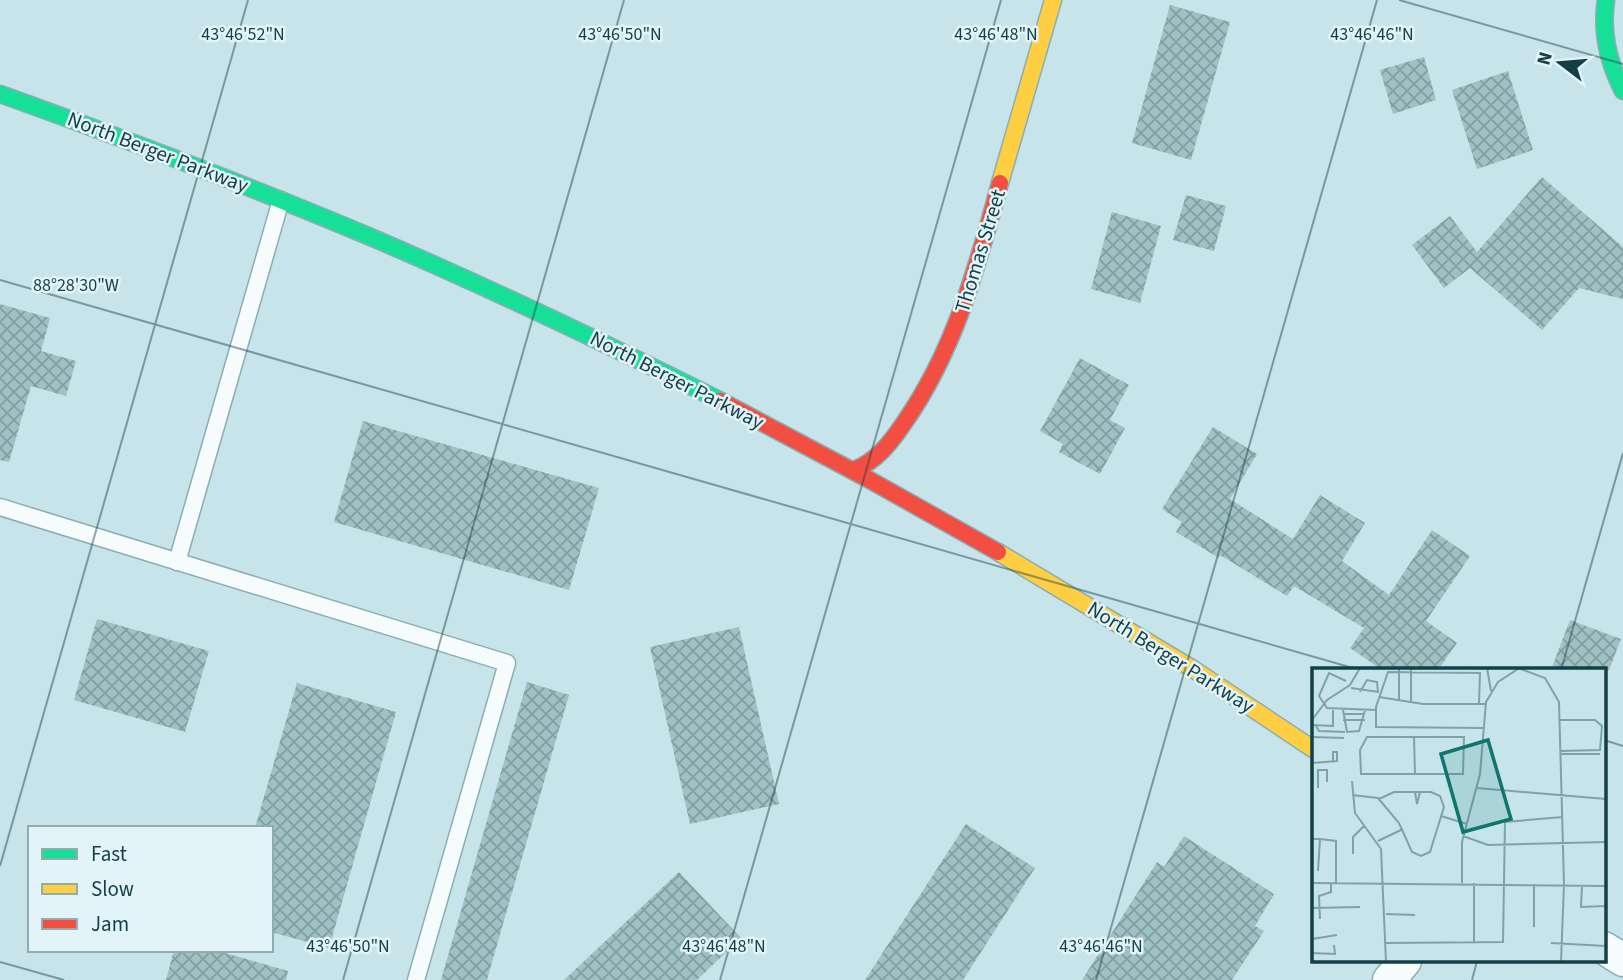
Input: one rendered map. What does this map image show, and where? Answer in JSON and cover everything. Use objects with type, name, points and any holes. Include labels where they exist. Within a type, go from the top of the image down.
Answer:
[{"type":"street","name":"Thomas Street","points":[[854,470],[871,464],[908,419],[932,381],[951,342],[969,293],[1053,0]]},
{"type":"street","points":[[1606,0],[1604,35],[1607,53],[1623,91]]},
{"type":"street","name":"North Berger Parkway","points":[[0,94],[139,144],[281,200],[425,260],[604,343],[854,470],[1117,622],[1312,748]]},
{"type":"street","points":[[1606,949],[1623,960]]},
{"type":"street","points":[[1389,980],[1404,962]]},
{"type":"lane","points":[[177,562],[281,200]]},
{"type":"lane","points":[[0,507],[507,663],[416,980]]},
{"type":"building","points":[[1170,5],[1230,22],[1191,160],[1132,143]]},
{"type":"building","points":[[1424,57],[1436,100],[1393,114],[1380,70]]},
{"type":"building","points":[[1508,71],[1533,150],[1477,169],[1452,90]]},
{"type":"building","points":[[1542,177],[1623,247],[1623,299],[1579,288],[1542,330],[1470,268],[1444,288],[1412,245],[1450,216],[1477,252]]},
{"type":"building","points":[[1186,195],[1226,206],[1214,251],[1173,240]]},
{"type":"building","points":[[1112,212],[1161,226],[1140,303],[1091,289]]},
{"type":"building","points":[[0,304],[50,318],[41,351],[76,361],[66,396],[31,386],[9,462],[0,460]]},
{"type":"building","points":[[1080,358],[1129,385],[1110,420],[1125,428],[1100,474],[1059,452],[1063,444],[1040,431]]},
{"type":"building","points":[[363,421],[599,488],[569,590],[334,522]]},
{"type":"building","points":[[1213,427],[1257,454],[1230,499],[1293,539],[1320,495],[1365,523],[1342,561],[1389,595],[1432,530],[1470,556],[1426,621],[1457,643],[1439,668],[1379,668],[1350,648],[1364,628],[1294,586],[1287,596],[1220,555],[1219,558],[1176,532],[1182,522],[1162,509]]},
{"type":"building","points":[[97,619],[209,651],[185,732],[74,700]]},
{"type":"building","points":[[1570,620],[1621,639],[1609,670],[1552,668]]},
{"type":"building","points":[[739,627],[779,804],[690,824],[650,647]]},
{"type":"building","points":[[527,682],[569,695],[487,980],[441,980]]},
{"type":"building","points":[[297,683],[396,712],[329,948],[273,933],[273,826],[256,826]]},
{"type":"building","points":[[966,824],[1035,868],[963,980],[865,980]]},
{"type":"building","points":[[1184,836],[1274,894],[1255,926],[1264,931],[1232,980],[1082,980],[1157,862],[1164,867]]},
{"type":"building","points":[[679,872],[741,938],[697,980],[564,980]]},
{"type":"building","points":[[173,952],[222,952],[288,971],[286,980],[166,980]]},
{"type":"traffic: fast","points":[[1606,0],[1604,24],[1607,47],[1623,91]]},
{"type":"traffic: fast","points":[[0,94],[191,165],[380,241],[552,319],[721,401]]},
{"type":"traffic: slow","points":[[1000,183],[1053,0]]},
{"type":"traffic: slow","points":[[998,552],[1193,669],[1312,748]]},
{"type":"traffic: jam","points":[[854,470],[870,462],[889,444],[937,367],[973,277],[1000,183]]},
{"type":"traffic: jam","points":[[721,401],[998,552]]}]
